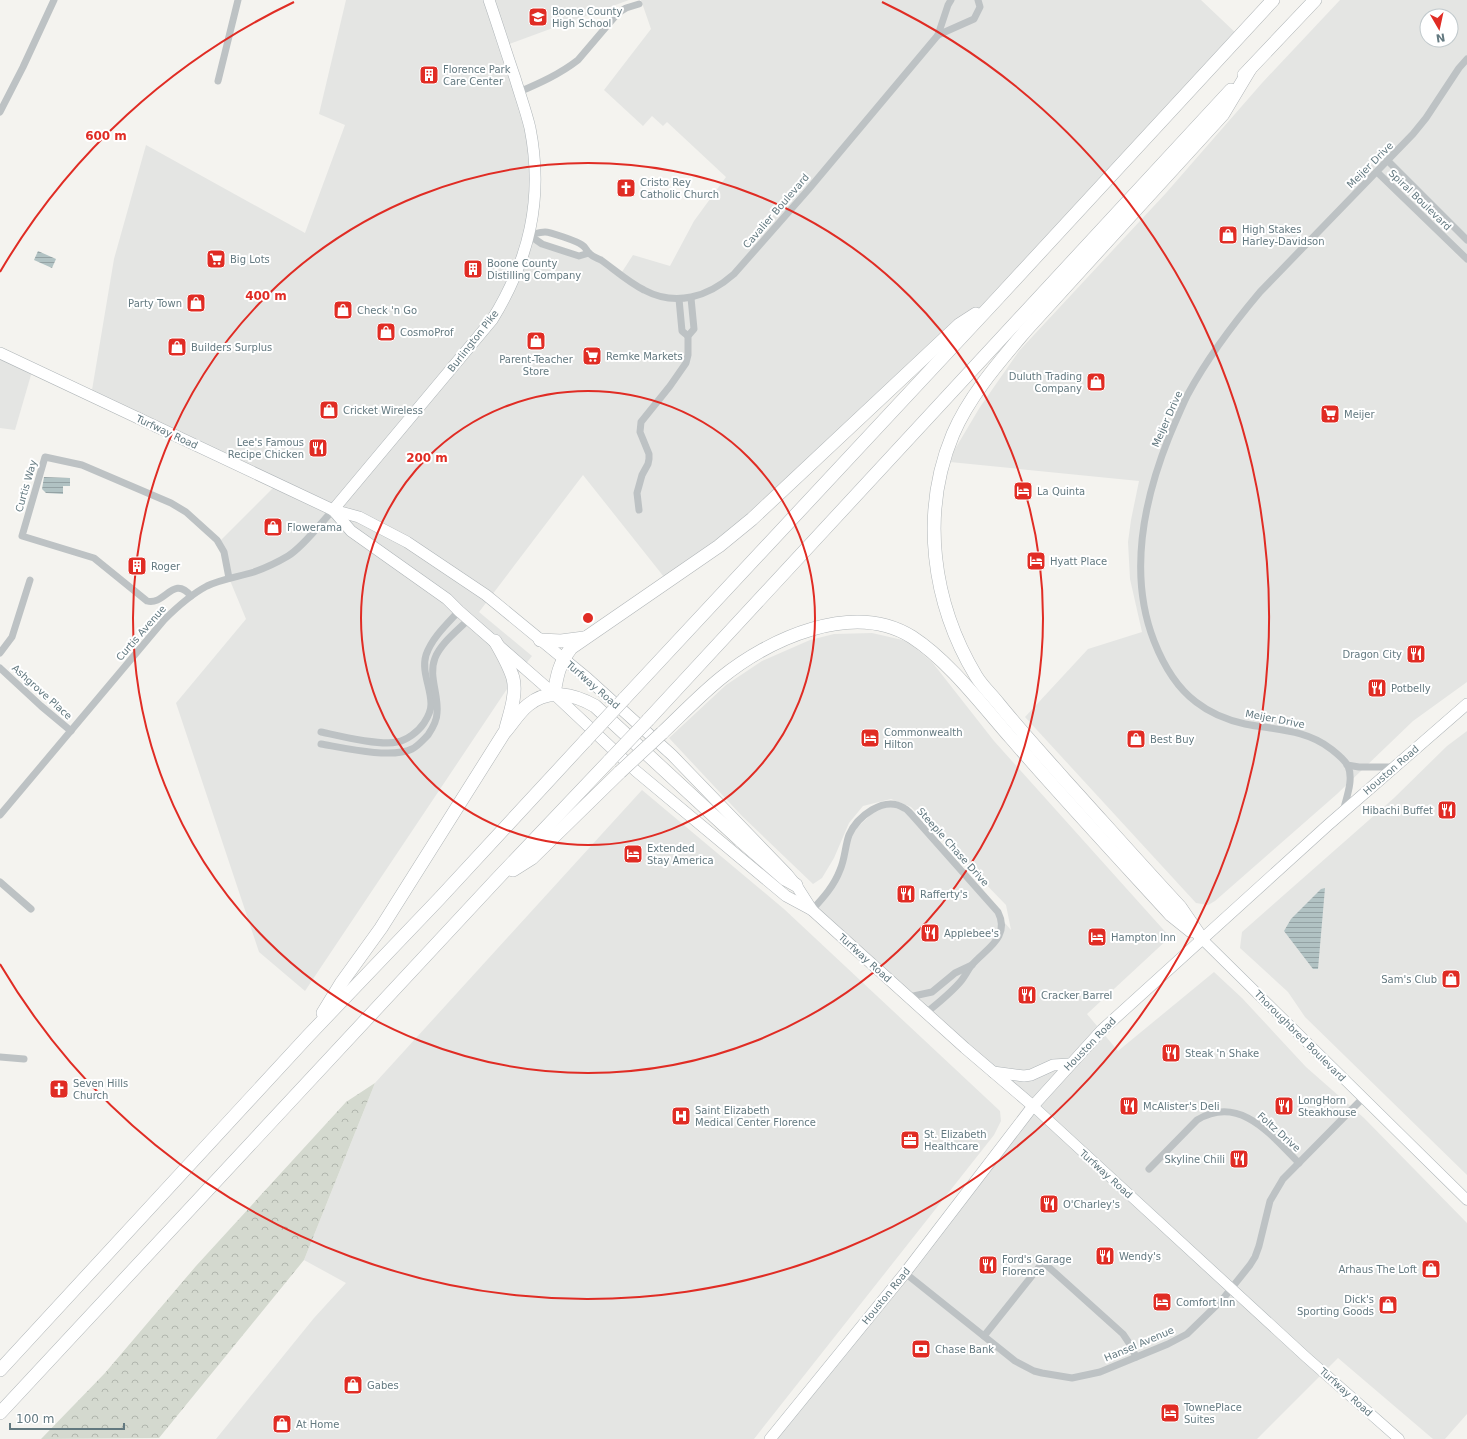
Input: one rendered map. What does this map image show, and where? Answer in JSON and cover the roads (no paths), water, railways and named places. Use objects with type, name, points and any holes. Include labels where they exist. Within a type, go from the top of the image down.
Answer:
[{"type":"highway","points":[[0,1370],[309,1035],[439,899],[1273,0]]},
{"type":"highway","points":[[0,1413],[648,720],[1315,0]]},
{"type":"highway","points":[[1202,939],[1180,907],[1017,726],[977,677],[958,640],[945,608],[937,575],[934,540],[934,506],[943,462],[954,432],[973,398],[994,369],[1027,329],[1222,114],[1250,69]]},
{"type":"highway","points":[[554,694],[559,668],[563,659],[571,648],[719,546],[752,519],[959,325],[996,300]]},
{"type":"highway","points":[[498,879],[532,858],[620,772],[721,678],[758,652],[812,629],[838,623],[861,622],[887,625],[912,637],[937,656],[1048,781],[1171,915],[1202,939]]},
{"type":"highway","points":[[540,640],[561,641],[585,638]]},
{"type":"highway","points":[[495,641],[507,662],[514,680],[510,712],[504,733]]},
{"type":"highway","points":[[309,1035],[342,982],[381,928],[504,733],[528,704],[544,696],[554,694],[582,699],[595,706],[740,840],[785,879],[796,885]]},
{"type":"main road","name":"Burlington Pike","points":[[333,510],[492,320],[515,277],[529,235],[534,197],[534,162],[530,127],[489,0]]},
{"type":"main road","name":"Turfway Road","points":[[0,353],[333,510],[359,517],[407,542],[486,595],[587,678],[672,755],[787,874],[812,910]]},
{"type":"main road","name":"Turfway Road","points":[[333,510],[351,531],[447,599],[459,612],[495,641],[554,694],[636,771],[780,892],[812,910],[992,1072],[1033,1106],[1306,1357],[1400,1439]]},
{"type":"main road","name":"Houston Road","points":[[770,1439],[905,1273],[1033,1106],[1102,1030],[1342,812],[1467,704]]},
{"type":"main road","name":"Thoroughbred Boulevard","points":[[1202,939],[1467,1200]]},
{"type":"main road","points":[[992,1072],[1024,1076],[1031,1075],[1053,1065],[1070,1064]]},
{"type":"street","points":[[0,112],[54,0]]},
{"type":"street","points":[[218,81],[238,0]]},
{"type":"street","name":"Cavalier Boulevard","points":[[529,235],[545,232],[576,242],[584,246],[589,253],[645,291],[662,297],[679,299],[691,298],[723,284],[734,274],[808,190],[938,35],[951,0]]},
{"type":"street","name":"Cavalier Boulevard","points":[[938,35],[974,19],[980,7],[978,0]]},
{"type":"street","points":[[519,92],[539,84],[570,66],[578,60],[618,13],[626,8],[639,4]]},
{"type":"street","name":"Meijer Drive","points":[[1347,765],[1331,749],[1313,738],[1300,733],[1245,724],[1225,718],[1204,707],[1185,692],[1165,664],[1149,629],[1141,585],[1140,551],[1143,528],[1162,454],[1188,394],[1236,320],[1260,292],[1388,161],[1426,118],[1459,68],[1467,59]]},
{"type":"street","name":"Spiral Boulevard","points":[[1388,161],[1467,240]]},
{"type":"street","name":"Spiral Boulevard","points":[[1377,172],[1467,259]]},
{"type":"street","points":[[529,235],[542,244],[579,256],[589,253]]},
{"type":"street","points":[[639,510],[637,493],[642,475],[649,459],[649,454],[640,432],[641,422],[670,386],[686,363],[688,355],[688,336],[694,329],[691,298]]},
{"type":"street","points":[[679,299],[682,331],[688,336]]},
{"type":"street","name":"Curtis Way","points":[[191,596],[181,588],[175,589],[153,602],[147,601],[94,558],[22,536],[45,457],[82,465],[171,503],[186,512],[217,540],[224,552],[229,578]]},
{"type":"street","name":"Curtis Avenue","points":[[0,815],[175,608],[207,586],[229,578],[254,572],[288,556],[300,546],[333,510]]},
{"type":"street","points":[[0,653],[12,637],[30,580]]},
{"type":"street","points":[[321,732],[384,743],[397,742],[421,728],[431,710],[431,698],[425,672],[426,657],[431,644],[438,633],[459,612]]},
{"type":"street","points":[[321,744],[387,754],[399,753],[412,749],[422,742],[430,732],[437,714],[437,702],[432,672],[435,657],[440,648],[469,619]]},
{"type":"street","name":"Ashgrove Place","points":[[0,668],[70,731]]},
{"type":"street","points":[[1342,812],[1350,777],[1347,765],[1359,767],[1394,767]]},
{"type":"street","name":"Steeple Chase Drive","points":[[812,910],[834,883],[841,869],[850,834],[856,823],[878,806],[887,804],[904,807],[993,907],[1001,918],[1001,927],[998,937],[993,945],[972,965],[961,981],[926,1012]]},
{"type":"street","points":[[0,882],[31,909]]},
{"type":"street","name":"Steeple Chase Drive","points":[[909,997],[932,992],[955,973],[972,965]]},
{"type":"street","points":[[0,1057],[24,1060]]},
{"type":"street","name":"Hansel Avenue","points":[[905,1273],[1015,1361],[1025,1367],[1042,1374],[1063,1377],[1072,1378],[1090,1375],[1168,1344],[1187,1334],[1232,1288],[1255,1257],[1270,1201],[1283,1179],[1363,1098]]},
{"type":"street","name":"Foltz Drive","points":[[1149,1169],[1197,1120],[1205,1115],[1225,1112],[1240,1114],[1253,1120],[1299,1163]]},
{"type":"street","points":[[984,1336],[1043,1262],[1123,1334],[1136,1357]]},
{"type":"place","name":"Boone County High School","points":[[538,17]]},
{"type":"place","name":"Florence Park Care Center","points":[[429,75]]},
{"type":"place","name":"Cristo Rey Catholic Church","points":[[626,188]]},
{"type":"place","name":"High Stakes Harley-Davidson","points":[[1228,235]]},
{"type":"place","name":"Big Lots","points":[[216,259]]},
{"type":"place","name":"Boone County Distilling Company","points":[[473,269]]},
{"type":"place","name":"Party Town","points":[[196,303]]},
{"type":"place","name":"Check 'n Go","points":[[343,310]]},
{"type":"place","name":"CosmoProf","points":[[386,332]]},
{"type":"place","name":"Parent-Teacher Store","points":[[536,341]]},
{"type":"place","name":"Builders Surplus","points":[[177,347]]},
{"type":"place","name":"Remke Markets","points":[[592,356]]},
{"type":"place","name":"Duluth Trading Company","points":[[1096,382]]},
{"type":"place","name":"Cricket Wireless","points":[[329,410]]},
{"type":"place","name":"Meijer","points":[[1330,414]]},
{"type":"place","name":"Lee's Famous Recipe Chicken","points":[[318,448]]},
{"type":"place","name":"La Quinta","points":[[1023,491]]},
{"type":"place","name":"Flowerama","points":[[273,527]]},
{"type":"place","name":"Hyatt Place","points":[[1036,561]]},
{"type":"place","name":"Roger","points":[[137,566]]},
{"type":"place","name":"Dragon City","points":[[1416,654]]},
{"type":"place","name":"Potbelly","points":[[1377,688]]},
{"type":"place","name":"Commonwealth Hilton","points":[[870,738]]},
{"type":"place","name":"Best Buy","points":[[1136,739]]},
{"type":"place","name":"Hibachi Buffet","points":[[1447,810]]},
{"type":"place","name":"Extended Stay America","points":[[633,854]]},
{"type":"place","name":"Rafferty's","points":[[906,894]]},
{"type":"place","name":"Applebee's","points":[[930,933]]},
{"type":"place","name":"Hampton Inn","points":[[1097,937]]},
{"type":"place","name":"Sam's Club","points":[[1451,979]]},
{"type":"place","name":"Cracker Barrel","points":[[1027,995]]},
{"type":"place","name":"Steak 'n Shake","points":[[1171,1053]]},
{"type":"place","name":"Seven Hills Church","points":[[59,1089]]},
{"type":"place","name":"McAlister's Deli","points":[[1129,1106]]},
{"type":"place","name":"LongHorn Steakhouse","points":[[1284,1106]]},
{"type":"place","name":"Saint Elizabeth Medical Center Florence","points":[[681,1116]]},
{"type":"place","name":"St. Elizabeth Healthcare","points":[[910,1140]]},
{"type":"place","name":"Skyline Chili","points":[[1239,1159]]},
{"type":"place","name":"O'Charley's","points":[[1049,1204]]},
{"type":"place","name":"Wendy's","points":[[1105,1256]]},
{"type":"place","name":"Ford's Garage Florence","points":[[988,1265]]},
{"type":"place","name":"Arhaus The Loft","points":[[1431,1269]]},
{"type":"place","name":"Comfort Inn","points":[[1162,1302]]},
{"type":"place","name":"Dick's Sporting Goods","points":[[1388,1305]]},
{"type":"place","name":"Chase Bank","points":[[921,1349]]},
{"type":"place","name":"Gabes","points":[[353,1385]]},
{"type":"place","name":"TownePlace Suites","points":[[1170,1413]]},
{"type":"place","name":"At Home","points":[[282,1424]]}]
